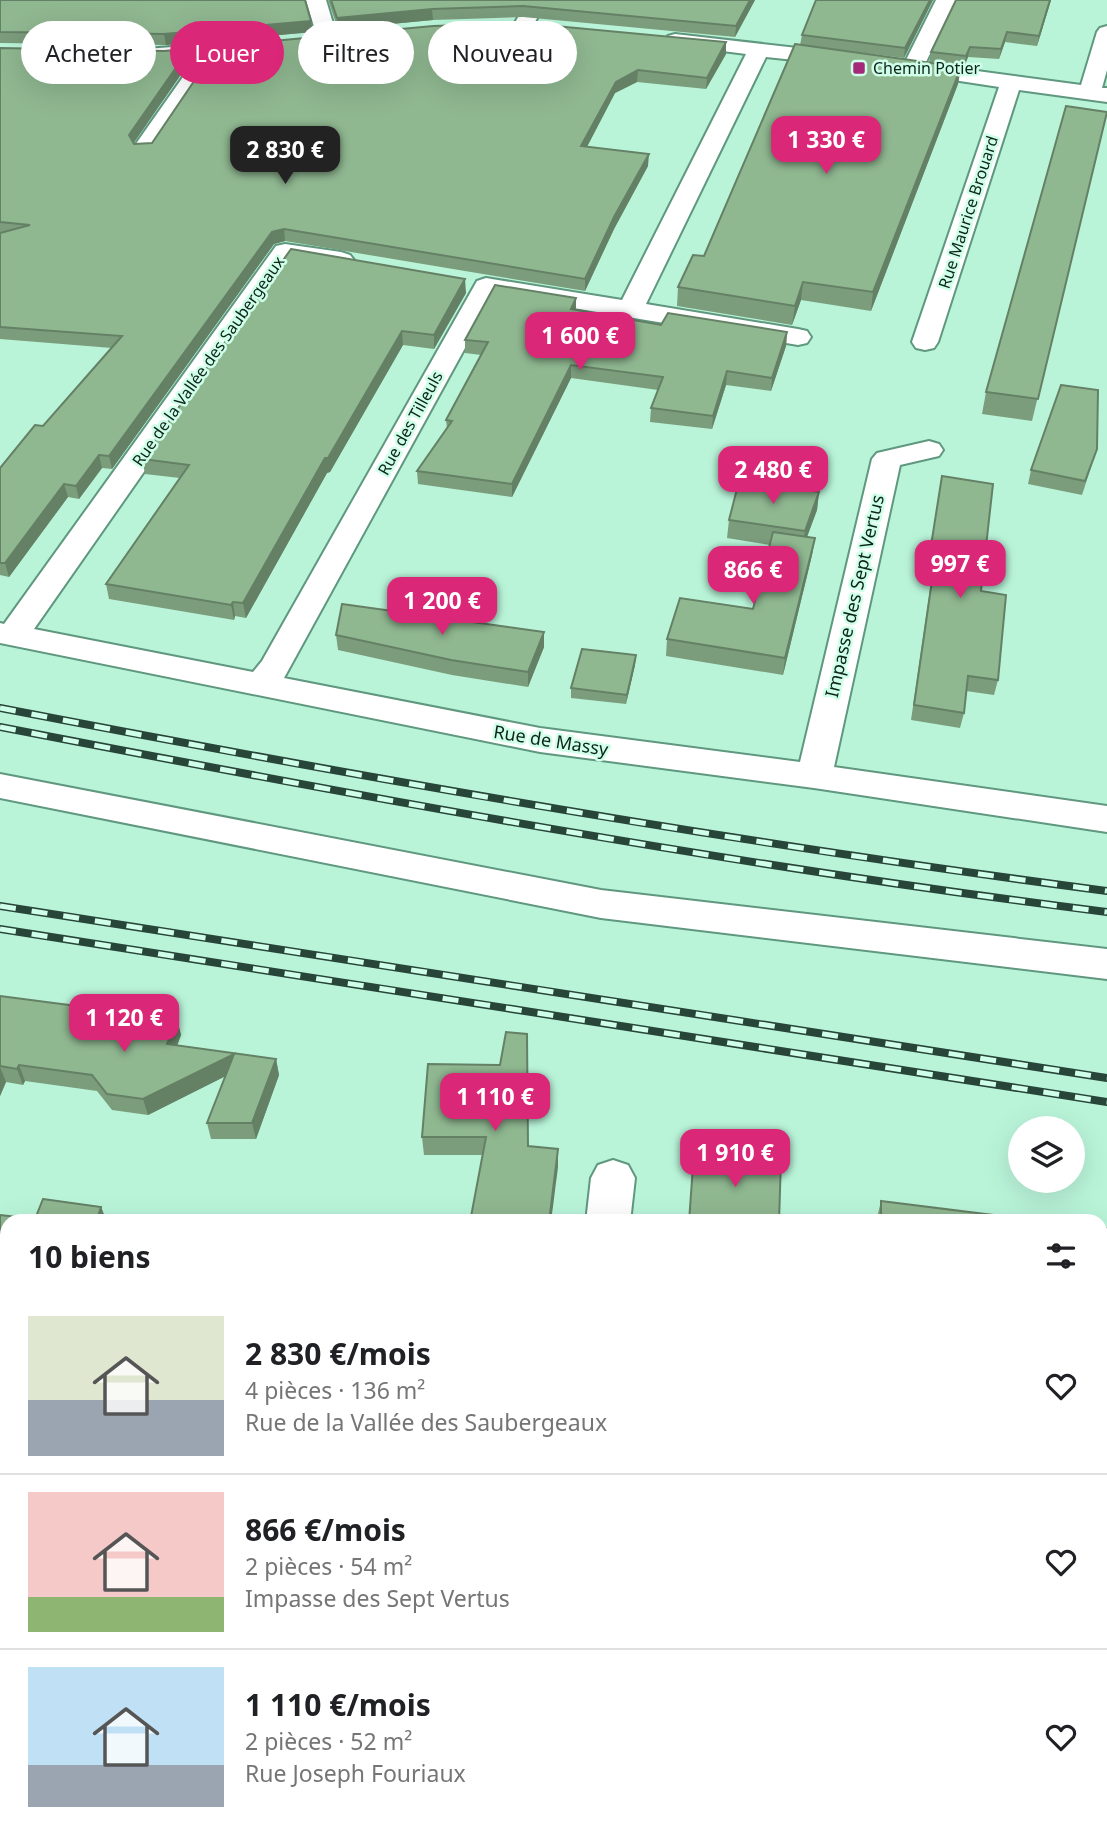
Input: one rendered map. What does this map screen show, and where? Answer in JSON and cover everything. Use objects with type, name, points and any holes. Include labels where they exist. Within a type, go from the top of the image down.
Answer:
[{"type":"street","points":[[316,0],[322,21]]},
{"type":"street","points":[[533,21],[538,0]]},
{"type":"street","points":[[912,69],[946,0]]},
{"type":"street","points":[[888,66],[1099,94],[1107,32]]},
{"type":"street","points":[[653,38],[760,48],[863,62]]},
{"type":"street","points":[[630,309],[760,48]]},
{"type":"street","name":"Rue Maurice Brouard","points":[[925,342],[1010,82]]},
{"type":"street","points":[[144,148],[188,84]]},
{"type":"street","name":"Rue de la Vallée des Saubergeaux","points":[[7,634],[285,251],[367,265]]},
{"type":"street","points":[[459,281],[798,337]]},
{"type":"street","name":"Rue des Tilleuls","points":[[260,686],[276,666],[486,286]]},
{"type":"street","name":"Impasse des Sept Vertus","points":[[814,776],[887,459],[929,450]]},
{"type":"street","name":"Rue de Massy","points":[[7,634],[540,740],[814,776],[1107,819]]},
{"type":"street","points":[[0,786],[601,904],[1107,964]]},
{"type":"street","points":[[609,1214],[613,1178]]},
{"type":"building","points":[[0,0],[305,0],[311,21],[284,23],[284,21],[170,21],[170,33],[164,34],[156,34],[156,21],[21,21],[21,32],[0,32]]},
{"type":"building","points":[[331,0],[750,0],[736,26],[523,6],[432,9],[337,18]]},
{"type":"building","points":[[816,0],[930,0],[905,48],[802,35]]},
{"type":"building","points":[[956,0],[1050,0],[1039,36],[1007,32],[1001,49],[970,47],[966,56],[931,52]]},
{"type":"building","points":[[428,26],[428,84],[577,84],[577,28],[726,42],[707,78],[638,70],[616,82],[581,146],[649,154],[614,217],[585,279],[284,229],[272,232],[109,456],[99,455],[76,486],[64,484],[5,563],[0,563],[0,468],[35,425],[43,426],[122,336],[0,327],[0,233],[30,225],[0,222],[0,48],[21,48],[21,84],[156,84],[156,51],[170,51],[170,76],[129,135],[134,144],[152,143],[192,84],[284,84],[284,40],[298,39],[298,84],[414,84],[414,28]]},
{"type":"building","points":[[795,44],[961,67],[873,292],[803,282],[795,306],[678,287],[693,255],[704,256]]},
{"type":"building","points":[[1066,106],[1107,112],[1038,399],[986,392]]},
{"type":"building","points":[[291,249],[465,279],[434,335],[402,331],[328,458],[325,458],[243,603],[233,602],[231,605],[106,584],[189,465],[142,459]]},
{"type":"building","points":[[495,285],[576,298],[571,309],[661,325],[668,313],[787,332],[772,378],[727,371],[713,416],[651,408],[663,377],[571,365],[512,484],[417,471],[452,421],[446,420],[488,342],[465,340]]},
{"type":"building","points":[[1061,385],[1098,390],[1097,449],[1085,481],[1031,470]]},
{"type":"building","points":[[942,476],[993,484],[981,591],[1006,595],[998,680],[968,676],[964,713],[914,705],[936,553],[930,552]]},
{"type":"building","points":[[739,481],[819,492],[805,531],[729,520]]},
{"type":"building","points":[[773,532],[815,538],[785,658],[667,639],[680,598],[753,609]]},
{"type":"building","points":[[342,604],[544,632],[528,672],[451,660],[336,635]]},
{"type":"building","points":[[582,649],[636,655],[627,695],[571,688]]},
{"type":"building","points":[[0,996],[177,1019],[167,1044],[276,1059],[252,1123],[207,1123],[234,1054],[143,1099],[107,1094],[92,1075],[19,1065],[17,1069],[0,1066]]},
{"type":"building","points":[[506,1032],[527,1034],[528,1146],[558,1149],[550,1214],[472,1214],[486,1137],[422,1137],[428,1064],[500,1065]]},
{"type":"building","points":[[694,1152],[781,1159],[779,1214],[690,1214]]},
{"type":"building","points":[[43,1199],[101,1207],[99,1214],[37,1214]]},
{"type":"building","points":[[881,1201],[985,1214],[881,1214]]},
{"type":"railway","points":[[0,708],[276,760],[691,831],[1107,891]]},
{"type":"railway","points":[[0,727],[552,829],[829,874],[1107,912]]},
{"type":"railway","points":[[0,906],[1107,1078]]},
{"type":"railway","points":[[0,929],[1107,1102]]},
{"type":"place","name":"Chemin Potier","points":[[859,68]]}]
